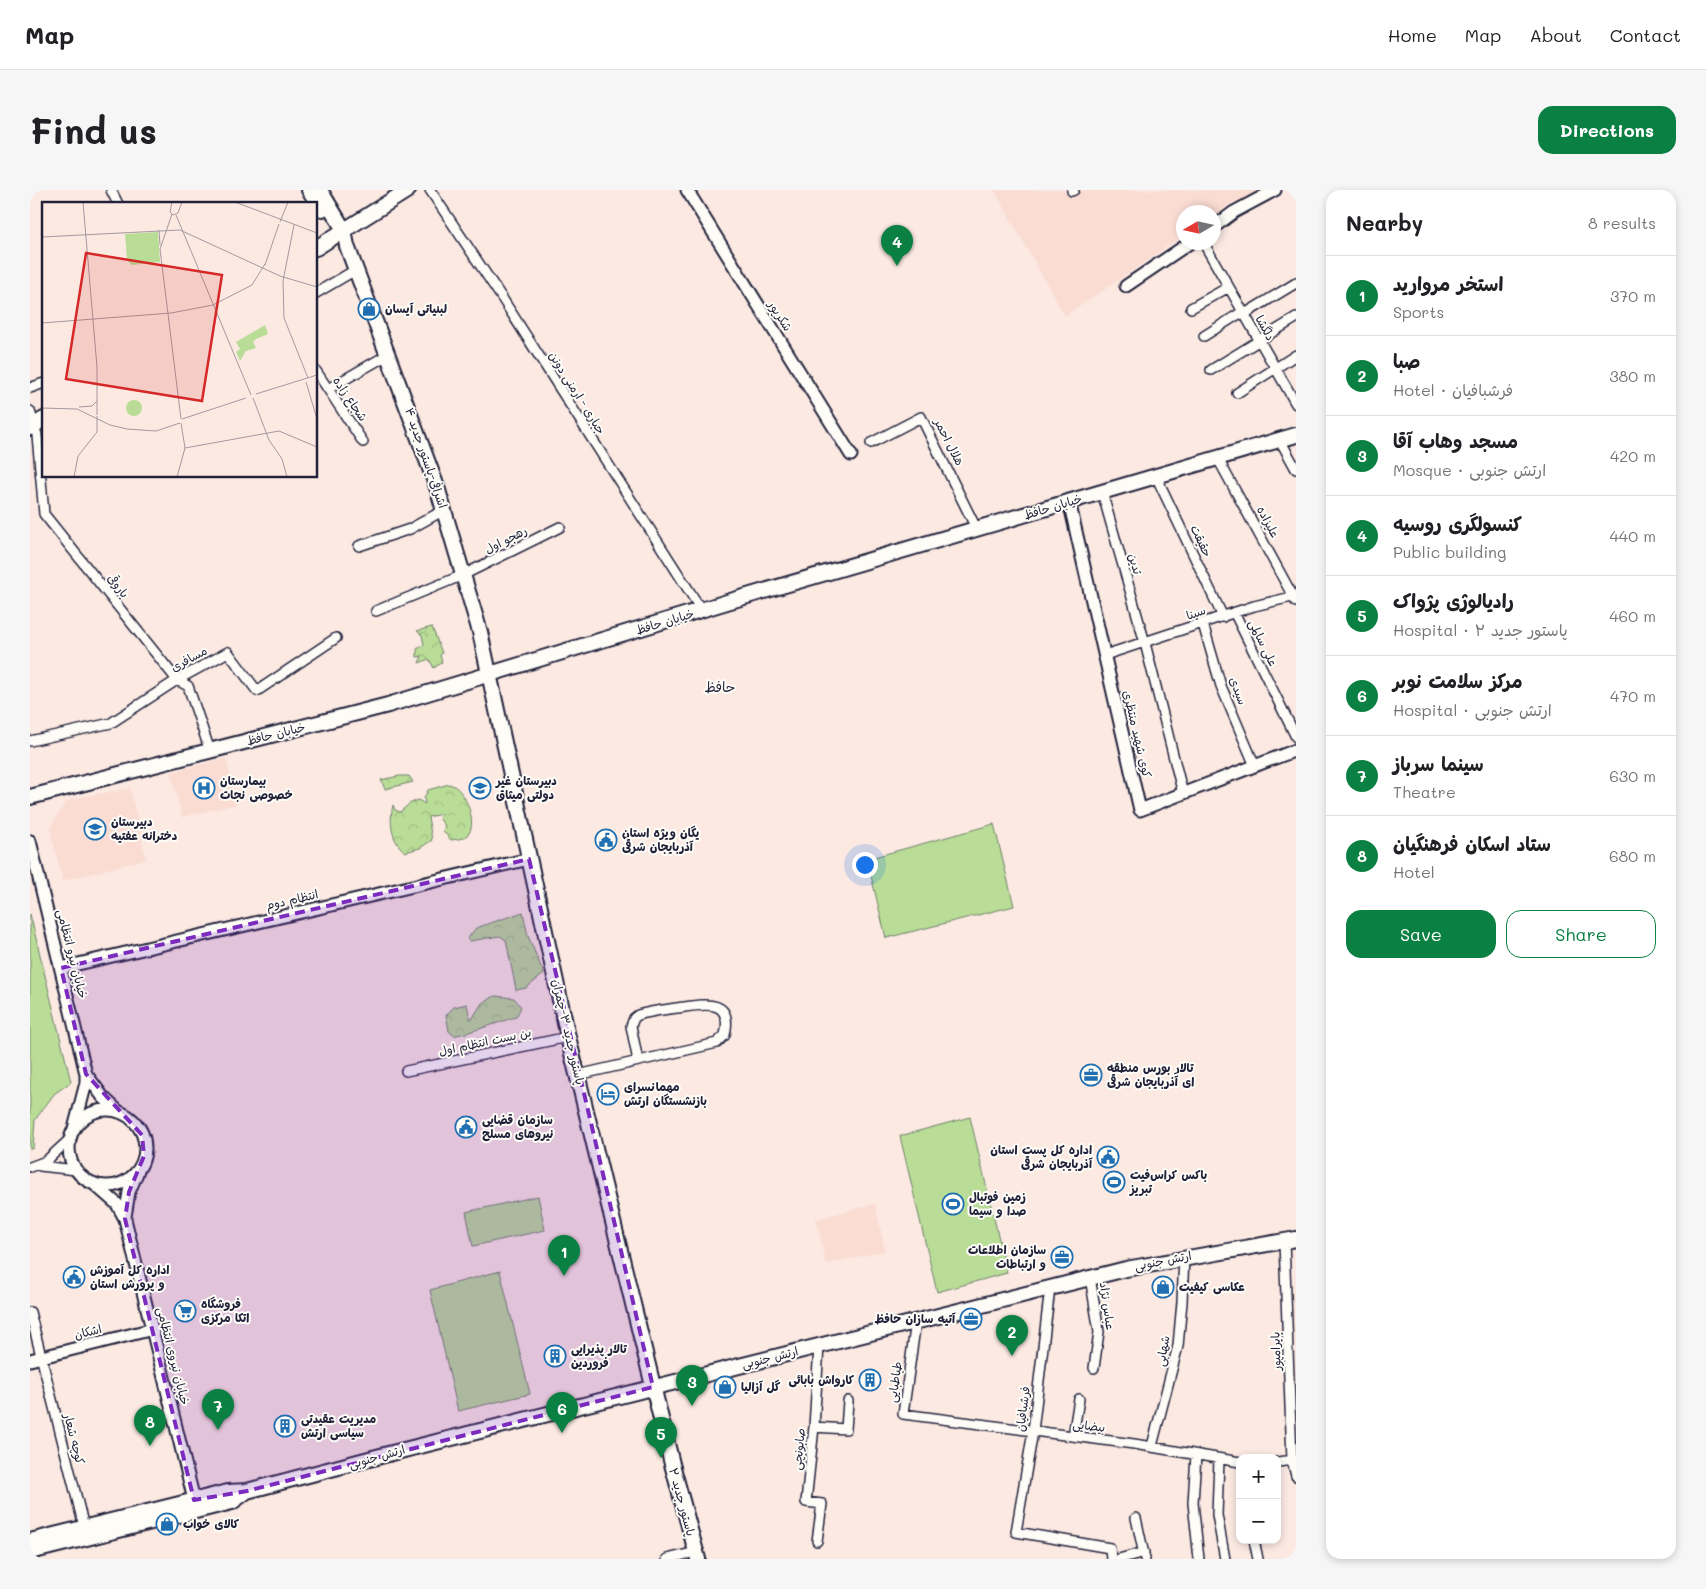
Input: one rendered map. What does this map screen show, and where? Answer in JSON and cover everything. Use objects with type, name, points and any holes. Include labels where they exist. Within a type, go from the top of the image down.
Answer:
[{"type":"main road","points":[[309,190],[341,232]]},
{"type":"main road","points":[[320,190],[341,232]]},
{"type":"main road","points":[[318,247],[408,190]]},
{"type":"main road","name":"اشرافی-پاستور جدید ۴","points":[[341,232],[389,354],[444,510],[491,675]]},
{"type":"main road","name":"خیابان حافظ","points":[[30,797],[331,720],[491,675],[702,610],[1296,435]]},
{"type":"main road","name":"پاستور جدید ۳-چمران","points":[[491,675],[568,1037],[653,1388]]},
{"type":"main road","name":"ارتش جنوبی","points":[[30,1541],[228,1492],[246,1492],[1090,1278],[1184,1257],[1290,1240]]},
{"type":"main road","name":"پاستور جدید ۲","points":[[653,1388],[697,1556]]},
{"type":"main road","name":"ارتش جنوبی","points":[[30,1552],[232,1502],[246,1492]]},
{"type":"street","points":[[111,190],[117,202]]},
{"type":"street","name":"جباری - ارمنی دونن","points":[[430,190],[502,298],[702,610]]},
{"type":"street","name":"شکرپور","points":[[687,190],[851,456]]},
{"type":"street","points":[[1221,222],[1234,212],[1275,190]]},
{"type":"street","points":[[1126,286],[1179,250]]},
{"type":"street","name":"دلگشا","points":[[1207,250],[1274,368],[1293,393],[1296,404]]},
{"type":"street","points":[[318,292],[357,269]]},
{"type":"street","name":"دلگشا","points":[[1242,313],[1296,283]]},
{"type":"street","points":[[1191,308],[1227,288]]},
{"type":"street","points":[[1204,336],[1242,313]]},
{"type":"street","points":[[1211,370],[1296,318]]},
{"type":"street","points":[[328,389],[389,354]]},
{"type":"street","points":[[1237,393],[1296,355]]},
{"type":"street","name":"شجاع زاده","points":[[318,374],[363,442]]},
{"type":"street","points":[[30,388],[42,384]]},
{"type":"street","name":"باروقی","points":[[30,410],[36,424],[44,514],[177,680],[188,686],[210,750]]},
{"type":"street","name":"هلال احمر","points":[[872,442],[921,417],[977,530]]},
{"type":"street","points":[[1280,440],[1296,469]]},
{"type":"street","name":"علیزاده","points":[[1218,459],[1295,599]]},
{"type":"street","name":"حقیقت","points":[[1156,476],[1223,617]]},
{"type":"street","name":"تدین","points":[[1102,492],[1145,643]]},
{"type":"street","name":"کوی شهید منتظری","points":[[1069,502],[1140,810],[1296,750]]},
{"type":"street","points":[[359,546],[410,529],[444,510]]},
{"type":"street","name":"رهجو اول","points":[[376,611],[463,575],[560,527]]},
{"type":"street","name":"سینا","points":[[1105,655],[1235,614],[1254,606],[1295,599]]},
{"type":"street","name":"علی سالمی","points":[[1235,614],[1296,737]]},
{"type":"street","name":"سیدی","points":[[1203,624],[1222,686],[1255,766]]},
{"type":"street","name":"مسافری","points":[[30,741],[111,723],[177,680],[228,652],[257,691],[336,638]]},
{"type":"street","points":[[1145,643],[1182,794]]},
{"type":"street","name":"خیابان نیرو انتظامی","points":[[30,841],[86,1074],[86,1083],[72,1134]]},
{"type":"street","name":"انتظام دوم","points":[[61,968],[529,859]]},
{"type":"street","points":[[578,1075],[638,1062],[716,1043],[725,1035],[724,1014],[718,1006],[706,1004],[638,1015],[634,1018],[631,1026],[638,1062]]},
{"type":"street","name":"بن بست انتظام اول","points":[[406,1071],[568,1037]]},
{"type":"street","name":"خیابان نیرو انتظامی","points":[[86,1074],[104,1097],[120,1112]]},
{"type":"street","points":[[32,1167],[53,1156],[89,1114],[99,1111],[120,1112],[130,1118],[142,1135],[144,1156],[140,1166],[129,1178],[114,1185],[93,1183],[76,1170],[71,1161],[72,1134]]},
{"type":"street","points":[[32,1167],[55,1166],[76,1170]]},
{"type":"street","name":"خیابان نیروی انتظامی","points":[[125,1219],[129,1192],[140,1166]]},
{"type":"street","name":"خیابان نیروی انتظامی","points":[[93,1183],[117,1204],[125,1219],[194,1500]]},
{"type":"street","name":"بایرامپور","points":[[1290,1240],[1294,1460],[1296,1476]]},
{"type":"street","name":"شهابی","points":[[1152,1446],[1178,1346],[1184,1257]]},
{"type":"street","name":"عباس نژاد","points":[[1090,1278],[1100,1332],[1094,1368]]},
{"type":"street","name":"فرشبافیان","points":[[1050,1288],[1033,1431],[1016,1532],[1110,1548],[1111,1559]]},
{"type":"street","name":"کوچه شعار","points":[[30,1312],[36,1359],[84,1527]]},
{"type":"street","name":"طباطبایی","points":[[916,1321],[903,1414],[935,1418]]},
{"type":"street","name":"اشکان","points":[[36,1359],[153,1330]]},
{"type":"street","name":"صابونچی","points":[[818,1541],[822,1504],[806,1502],[814,1427],[819,1346]]},
{"type":"street","points":[[1074,1436],[1079,1399]]},
{"type":"street","points":[[814,1427],[846,1429],[848,1401]]},
{"type":"street","name":"بیضایی","points":[[935,1418],[1152,1446],[1236,1461]]},
{"type":"street","points":[[1196,1455],[1194,1503],[1199,1559]]},
{"type":"street","points":[[1219,1459],[1217,1515],[1224,1559]]},
{"type":"street","points":[[1281,1462],[1294,1460]]},
{"type":"street","points":[[1119,1559],[1145,1556],[1136,1518]]},
{"type":"street","points":[[1255,1544],[1258,1559]]},
{"type":"street","points":[[667,1559],[697,1556]]},
{"type":"highlighted area","points":[[529,859],[653,1387],[247,1491],[194,1500],[125,1219],[129,1192],[144,1156],[142,1135],[86,1074],[61,968]]},
{"type":"shaded area","points":[[994,190],[1265,190],[1231,204],[1221,211],[1221,205],[1176,205],[1176,241],[1065,316]]},
{"type":"shaded area","name":"بیمارستان خصوصی نجات","points":[[226,758],[237,804],[182,817],[171,772]]},
{"type":"shaded area","name":"دبیرستان دخترانه عفتیه","points":[[130,788],[146,859],[63,881],[51,834],[52,824],[63,806],[71,799]]},
{"type":"shaded area","points":[[875,1204],[885,1251],[826,1264],[816,1219]]},
{"type":"green space","points":[[432,627],[442,653],[440,655],[442,662],[434,668],[429,659],[419,663],[422,656],[417,657],[417,649],[424,645],[422,635],[417,631]]},
{"type":"green space","points":[[409,776],[413,782],[385,789],[381,780]]},
{"type":"green space","points":[[449,784],[460,791],[468,806],[472,821],[469,833],[463,838],[451,840],[443,831],[445,826],[439,818],[442,814],[428,817],[432,840],[420,848],[405,852],[400,847],[392,831],[393,805],[395,810],[400,812],[409,804],[418,800],[425,804],[424,798],[428,790]]},
{"type":"green space","points":[[994,824],[1014,906],[886,938],[867,859]]},
{"type":"green space","points":[[523,912],[528,936],[544,974],[526,988],[516,990],[506,940],[500,936],[470,941],[467,939],[476,928]]},
{"type":"green space","points":[[30,914],[71,1082],[54,1094],[35,1120],[33,1148],[30,1149]]},
{"type":"green space","points":[[495,996],[514,998],[521,1007],[516,1017],[457,1035],[453,1035],[449,1031],[446,1015],[454,1007],[467,1004],[470,1019],[472,1019],[482,1003]]},
{"type":"green space","name":"زمین فوتبال صدا و سیما","points":[[970,1117],[1007,1273],[937,1292],[900,1136]]},
{"type":"green space","points":[[538,1196],[545,1230],[473,1246],[466,1212]]},
{"type":"green space","points":[[500,1271],[530,1394],[458,1411],[430,1290]]},
{"type":"place","name":"کنسولگری روسیه","points":[[897,266]]},
{"type":"place","name":"لبنیاتی آیسان","points":[[369,309]]},
{"type":"place","name":"بیمارستان خصوصی نجات","points":[[204,788]]},
{"type":"place","name":"دبیرستان غیر دولتی میثاق","points":[[480,788]]},
{"type":"place","name":"دبیرستان دخترانه عفتیه","points":[[95,829]]},
{"type":"place","name":"یگان ویژه استان آذربایجان شرقی","points":[[606,840]]},
{"type":"place","name":"تالار بورس منطقه ای آذربایجان شرقی","points":[[1091,1075]]},
{"type":"place","name":"مهمانسرای بازنشستگان ارتش","points":[[608,1094]]},
{"type":"place","name":"سازمان قضایی نیروهای مسلح","points":[[466,1127]]},
{"type":"place","name":"اداره کل پست استان آذربایجان شرقی","points":[[1108,1157]]},
{"type":"place","name":"باکس کراس‌فیت تبریز","points":[[1114,1182]]},
{"type":"place","name":"زمین فوتبال صدا و سیما","points":[[953,1204]]},
{"type":"place","name":"سازمان اطلاعات و ارتباطات","points":[[1062,1257]]},
{"type":"place","name":"استخر مروارید","points":[[564,1276]]},
{"type":"place","name":"اداره کل آموزش و پرورش استان","points":[[74,1277]]},
{"type":"place","name":"عکاسی کیفیت","points":[[1163,1287]]},
{"type":"place","name":"فروشگاه اتکا مرکزی","points":[[185,1311]]},
{"type":"place","name":"آتیه سازان حافظ","points":[[971,1319]]},
{"type":"place","name":"تالار پذیرایی فروردین","points":[[555,1356]]},
{"type":"place","name":"صبا","points":[[1012,1356]]},
{"type":"place","name":"کارواش بابائی","points":[[870,1380]]},
{"type":"place","name":"گل آزالیا","points":[[725,1387]]},
{"type":"place","name":"مسجد وهاب آقا","points":[[692,1406]]},
{"type":"place","name":"مدیریت عقیدتی سیاسی ارتش","points":[[285,1426]]},
{"type":"place","name":"سینما سرباز","points":[[218,1430]]},
{"type":"place","name":"مرکز سلامت نوبر","points":[[562,1433]]},
{"type":"place","name":"ستاد اسکان فرهنگیان","points":[[150,1446]]},
{"type":"place","name":"رادیالوژی پژواک","points":[[661,1458]]},
{"type":"place","name":"کالای خواب","points":[[167,1524]]},
{"type":"district","name":"حافظ","points":[[720,687]]}]
